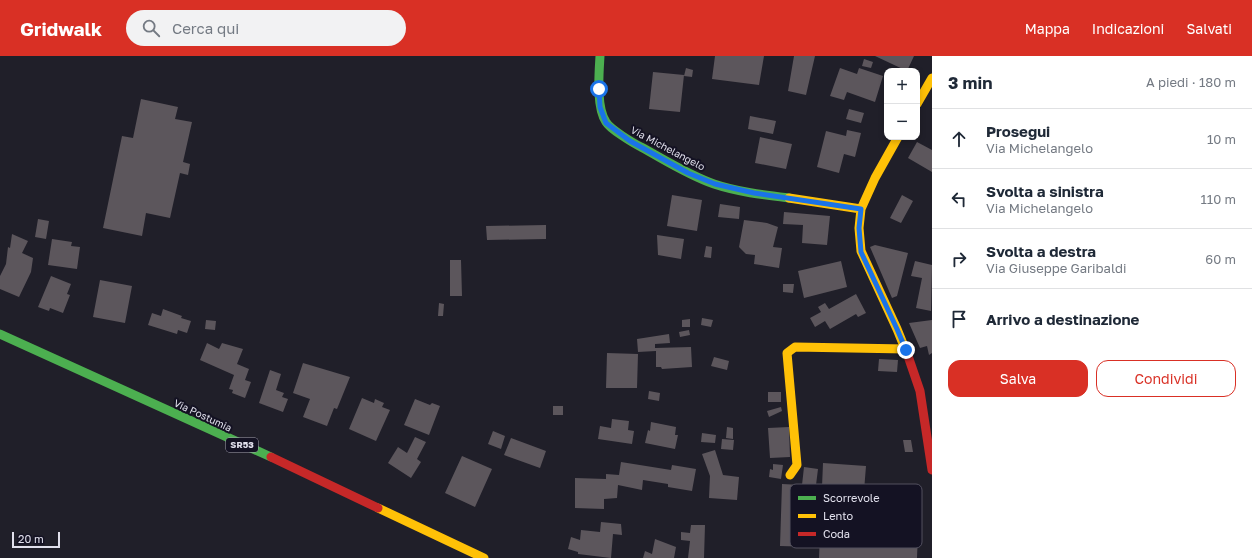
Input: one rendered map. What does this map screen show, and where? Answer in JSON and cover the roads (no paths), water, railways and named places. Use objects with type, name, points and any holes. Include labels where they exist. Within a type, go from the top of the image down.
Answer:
[{"type":"street","name":"Via Michelangelo","points":[[600,56],[600,107],[606,123],[630,141],[688,173],[715,184],[754,193],[861,209]]},
{"type":"street","points":[[920,99],[932,78]]},
{"type":"street","points":[[896,140],[875,178],[861,209],[859,228],[861,252],[906,350],[920,391],[932,470]]},
{"type":"street","name":"Via Postumia","points":[[0,334],[484,558]]},
{"type":"street","points":[[790,475],[797,465],[787,353],[795,347],[906,350]]}]
